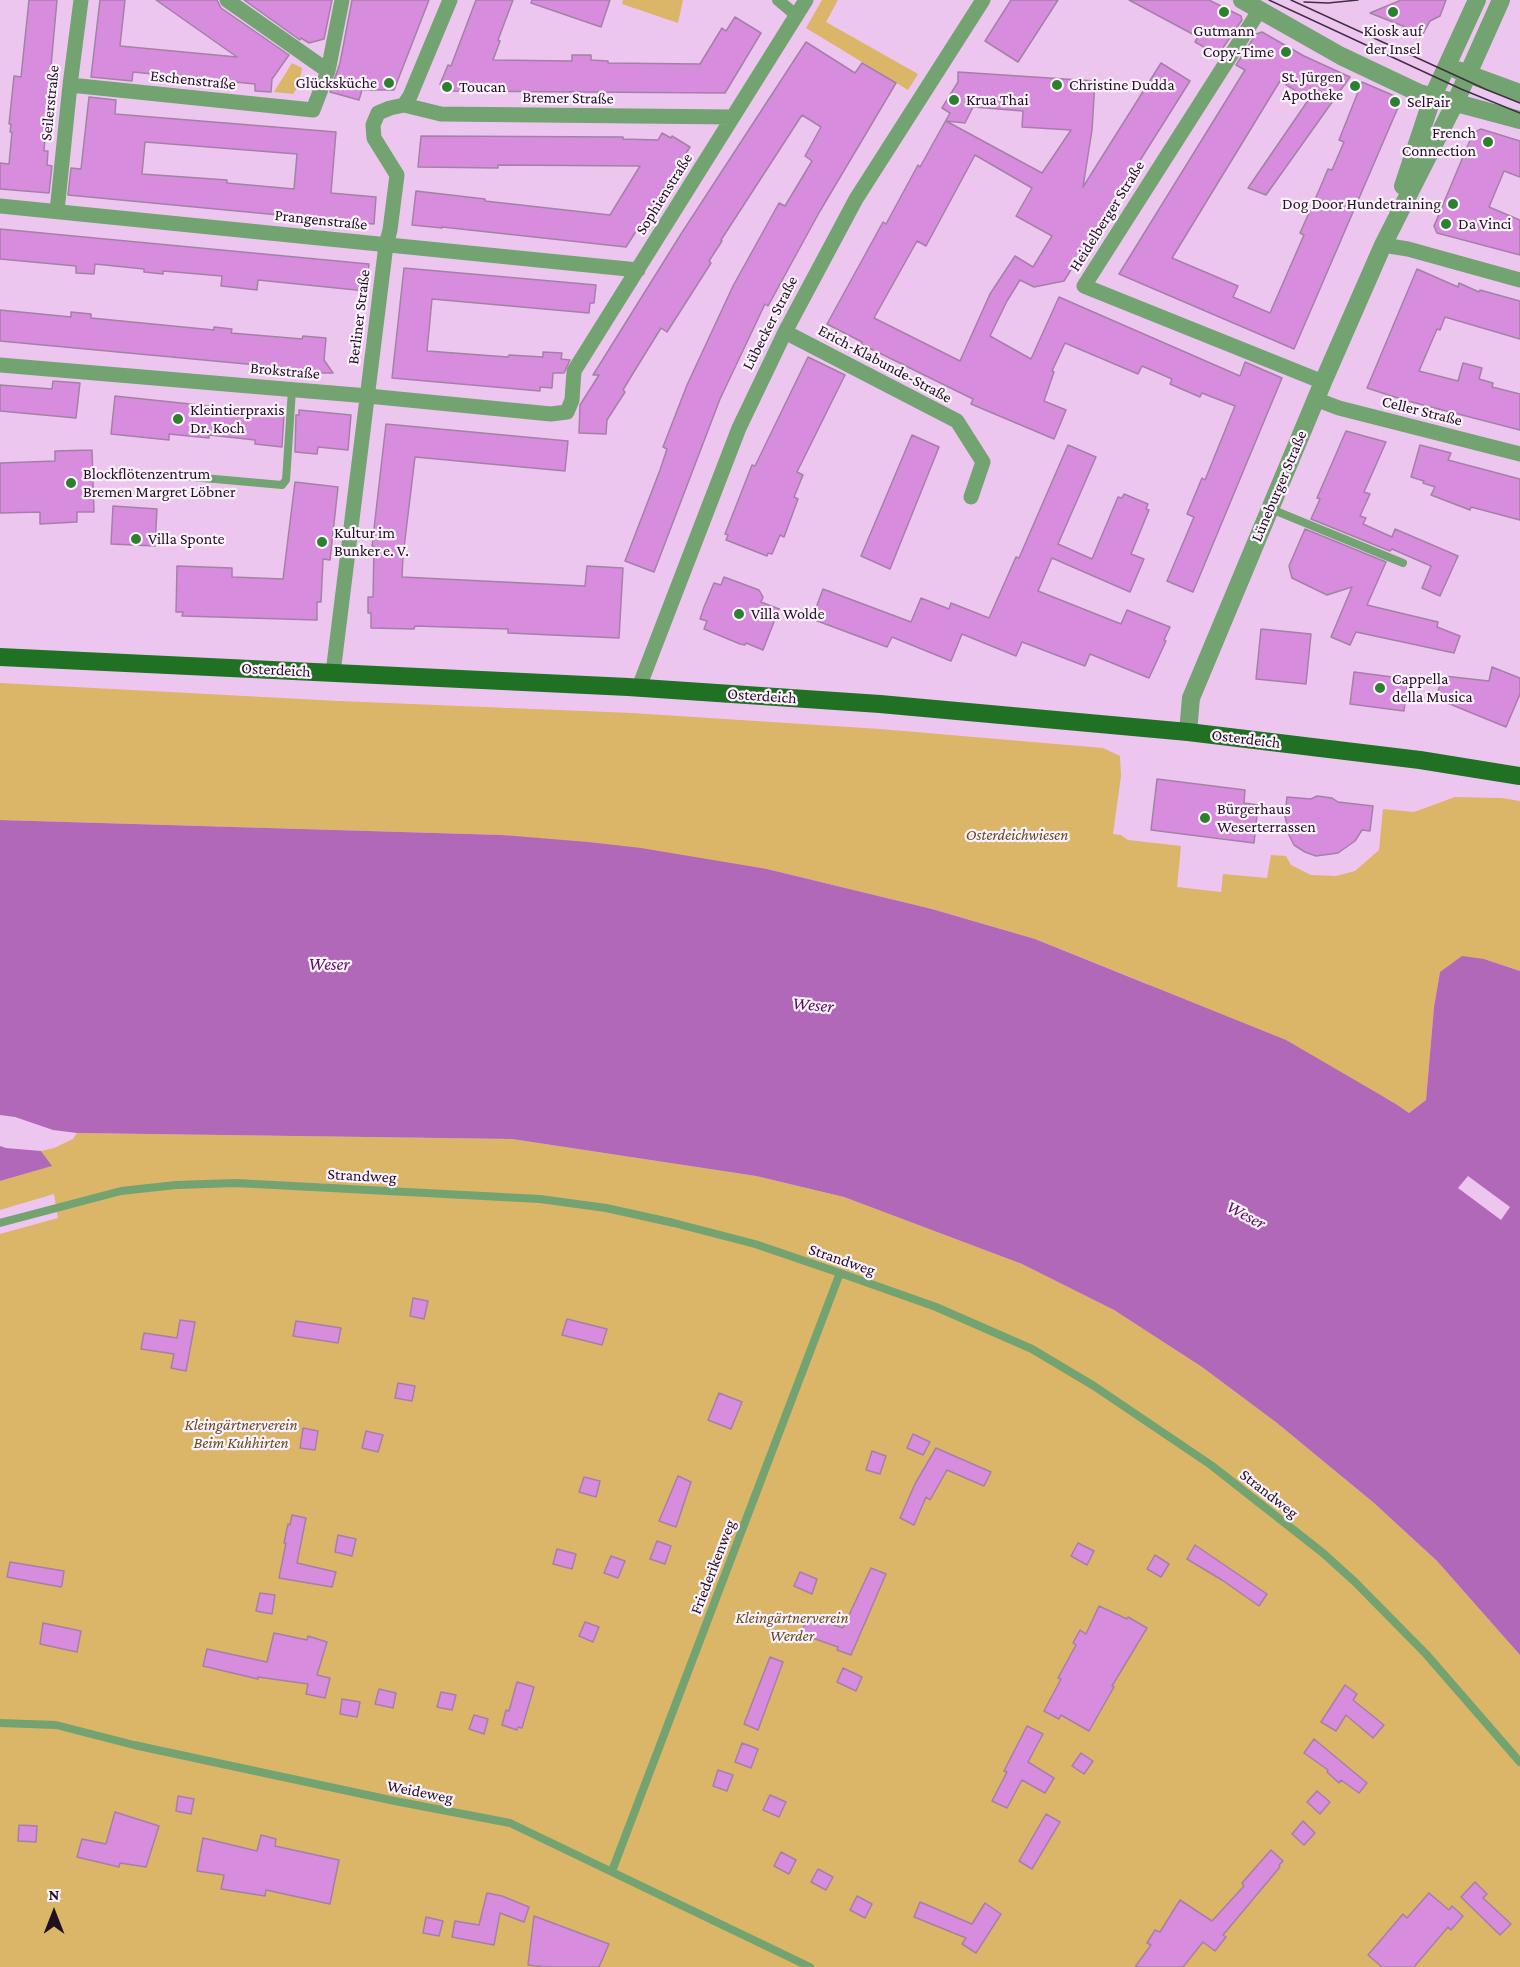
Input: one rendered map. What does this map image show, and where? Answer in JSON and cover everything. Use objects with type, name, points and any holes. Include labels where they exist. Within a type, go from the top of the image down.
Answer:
[{"type":"main road","name":"Osterdeich","points":[[0,657],[639,687],[880,704],[1188,732],[1420,760],[1520,776]]},
{"type":"street","name":"Seilerstraße","points":[[57,211],[81,0]]},
{"type":"street","points":[[227,0],[328,71],[342,0]]},
{"type":"street","points":[[404,105],[411,96],[450,0]]},
{"type":"street","points":[[778,0],[797,16]]},
{"type":"street","name":"Sophienstraße","points":[[567,412],[572,400],[574,370],[807,0]]},
{"type":"street","name":"Lübecker Straße","points":[[639,687],[739,428],[785,332],[856,199],[983,0]]},
{"type":"street","points":[[1242,0],[1341,56],[1419,93],[1520,120]]},
{"type":"street","name":"Lüneburger Straße","points":[[1383,245],[1433,96],[1477,0]]},
{"type":"street","name":"Lüneburger Straße","points":[[1188,732],[1191,698],[1315,399],[1383,245],[1455,103],[1501,0]]},
{"type":"street","name":"Heidelberger Straße","points":[[1259,10],[1084,286],[1323,382]]},
{"type":"street","points":[[1447,66],[1520,93]]},
{"type":"street","name":"Eschenstraße","points":[[70,85],[314,111],[328,71]]},
{"type":"street","name":"Bremer Straße","points":[[404,105],[441,114],[732,117]]},
{"type":"street","name":"Berliner Straße","points":[[333,673],[386,245],[397,175],[375,138],[374,125],[378,113],[404,105]]},
{"type":"street","name":"Prangenstraße","points":[[0,206],[638,270]]},
{"type":"street","points":[[1383,245],[1408,249],[1520,280]]},
{"type":"street","name":"Erich-Klabunde-Straße","points":[[785,332],[957,421],[984,462],[971,497]]},
{"type":"street","name":"Brokstraße","points":[[0,365],[551,414],[567,412]]},
{"type":"street","name":"Celler Straße","points":[[1315,399],[1339,408],[1520,454]]},
{"type":"lane","points":[[182,476],[282,485],[286,480],[292,390]]},
{"type":"lane","points":[[1270,508],[1403,563]]},
{"type":"lane","name":"Strandweg","points":[[0,1223],[121,1191],[176,1185],[236,1183],[540,1199],[606,1208],[755,1244],[936,1307],[1032,1349],[1094,1386],[1211,1465],[1355,1582],[1426,1654],[1520,1762]]},
{"type":"lane","name":"Friederikenweg","points":[[612,1871],[840,1273]]},
{"type":"lane","name":"Weideweg","points":[[0,1723],[57,1725],[134,1745],[394,1801],[510,1823],[810,1967]]},
{"type":"green space","points":[[623,0],[683,0],[678,23],[622,4]]},
{"type":"green space","points":[[822,0],[838,0],[826,22],[918,74],[908,90],[806,28]]},
{"type":"green space","points":[[292,63],[302,68],[299,85],[293,94],[274,92]]},
{"type":"green space","name":"Osterdeichwiesen","points":[[0,683],[339,701],[632,713],[880,729],[1103,748],[1120,756],[1121,776],[1113,834],[1121,835],[1128,840],[1181,846],[1177,887],[1221,892],[1223,874],[1267,878],[1271,855],[1286,856],[1291,865],[1311,875],[1336,876],[1355,871],[1379,850],[1383,809],[1414,812],[1455,797],[1502,798],[1520,801],[1520,971],[1484,959],[1440,972],[1434,1007],[1426,1100],[1409,1113],[1390,1100],[1145,983],[1035,939],[932,909],[767,869],[502,835],[0,820]]},
{"type":"green space","points":[[77,1133],[512,1139],[756,1176],[844,1197],[1022,1264],[1114,1310],[1202,1367],[1277,1423],[1374,1503],[1437,1561],[1520,1655],[1520,1967],[0,1967],[0,1234],[58,1218],[54,1194],[0,1210],[0,1181],[51,1166],[41,1151],[73,1139]]},
{"type":"water","name":"Weser","points":[[0,820],[502,835],[641,848],[767,869],[932,909],[1035,939],[1286,1040],[1409,1113],[1426,1100],[1434,1007],[1440,972],[1462,956],[1484,959],[1520,971],[1520,1655],[1437,1561],[1374,1503],[1277,1423],[1202,1367],[1114,1310],[1022,1264],[844,1197],[756,1176],[512,1139],[77,1133],[53,1130],[15,1117],[0,1115]]},
{"type":"water","points":[[0,1146],[41,1151],[52,1166],[0,1181]]},
{"type":"pier","points":[[1468,1176],[1510,1207],[1501,1220],[1458,1188]]},
{"type":"building","points":[[29,0],[57,0],[50,77],[53,77],[52,100],[50,114],[47,114],[44,151],[48,151],[47,165],[52,166],[49,193],[0,189],[0,163],[9,164],[12,132],[10,132],[11,124],[9,124],[14,76],[21,77]]},
{"type":"building","points":[[100,0],[125,0],[120,46],[237,57],[156,0],[217,0],[221,8],[289,55],[272,79],[271,92],[255,91],[255,84],[133,72],[132,81],[91,77]]},
{"type":"building","points":[[244,0],[332,0],[324,39],[309,43],[301,38],[300,40]]},
{"type":"building","points":[[352,0],[429,0],[394,90],[362,90],[359,100],[330,92],[340,63]]},
{"type":"building","points":[[476,0],[513,0],[493,60],[572,61],[572,55],[591,55],[591,60],[608,61],[608,63],[700,64],[722,28],[726,31],[735,17],[761,33],[725,93],[445,91],[440,84],[448,65],[451,66]]},
{"type":"building","points":[[532,0],[610,0],[601,27],[531,3]]},
{"type":"building","points":[[1011,0],[1058,0],[1018,62],[985,41]]},
{"type":"building","points":[[1129,0],[1209,0],[1241,16],[1242,20],[1218,55],[1195,42],[1198,37]]},
{"type":"building","points":[[1401,0],[1446,0],[1440,16],[1430,21],[1423,34],[1370,13]]},
{"type":"building","points":[[1262,32],[1304,56],[1350,77],[1266,195],[1248,188],[1309,99],[1280,81],[1172,258],[1238,286],[1233,297],[1270,313],[1304,235],[1300,233],[1328,169],[1332,170],[1344,142],[1339,140],[1362,82],[1397,97],[1400,103],[1294,349],[1119,274],[1245,70],[1236,65],[1256,34]]},
{"type":"building","points":[[806,42],[855,73],[862,63],[896,83],[820,211],[768,306],[765,304],[720,399],[654,572],[625,561],[667,449],[663,447],[687,385],[733,286],[779,203],[785,206],[812,161],[805,156],[821,127],[802,115],[721,240],[709,261],[711,263],[667,332],[661,328],[632,375],[623,390],[625,392],[607,420],[606,434],[579,433],[580,405],[599,375],[593,375],[681,234]]},
{"type":"building","points":[[1161,63],[1190,81],[1064,281],[1034,287],[1020,280],[990,336],[1031,359],[1059,297],[1240,376],[1245,362],[1282,378],[1193,592],[1167,581],[1194,517],[1187,514],[1202,478],[1205,480],[1235,406],[1202,393],[1200,397],[1170,384],[1172,379],[1142,366],[1138,374],[1065,343],[1052,371],[1054,372],[1044,401],[1066,410],[1054,439],[971,404],[973,399],[861,344],[862,342],[827,324],[883,222],[886,224],[950,113],[942,108],[958,82],[958,72],[1095,81],[1092,130],[1083,187]],"holes":[[[973,107],[1023,111],[1022,127],[1071,130],[1042,173],[946,121],[965,123]],[[975,155],[1032,188],[1016,216],[1052,236],[1033,267],[1015,256],[990,294],[960,361],[874,318],[917,241],[926,246]]]},
{"type":"building","points":[[89,97],[116,100],[115,114],[336,132],[331,193],[376,197],[374,224],[68,195],[71,168],[81,169]],"holes":[[[145,142],[297,154],[294,189],[227,183],[227,180],[142,174]]]},
{"type":"building","points":[[1481,129],[1520,141],[1520,177],[1504,171],[1489,207],[1520,220],[1520,255],[1437,233],[1434,226],[1473,133]]},
{"type":"building","points":[[662,133],[690,147],[626,247],[412,225],[416,191],[610,215],[640,166],[418,167],[421,136],[623,137],[623,139],[658,140]]},
{"type":"building","points":[[0,229],[369,264],[366,291],[258,280],[257,290],[221,286],[222,276],[163,271],[163,274],[144,272],[144,269],[95,264],[94,274],[76,273],[76,266],[0,259]]},
{"type":"building","points":[[404,268],[596,285],[594,303],[590,303],[589,313],[432,299],[427,351],[508,357],[509,355],[543,357],[543,352],[562,353],[561,359],[570,360],[564,373],[553,373],[552,388],[540,387],[540,391],[392,378]]},
{"type":"building","points":[[1417,269],[1458,287],[1459,283],[1479,292],[1480,290],[1520,301],[1520,339],[1445,317],[1440,330],[1437,329],[1419,371],[1458,381],[1463,363],[1482,368],[1479,379],[1493,383],[1492,387],[1520,394],[1520,430],[1367,388]]},
{"type":"building","points":[[0,310],[71,317],[71,312],[91,314],[91,318],[214,330],[214,327],[232,329],[231,333],[302,339],[303,336],[326,338],[324,360],[333,373],[311,373],[311,371],[300,369],[0,341]]},
{"type":"building","points":[[808,357],[845,375],[797,472],[803,475],[794,497],[798,499],[784,537],[780,535],[772,554],[768,553],[767,556],[726,540],[728,535],[725,534],[752,465],[755,466]]},
{"type":"building","points":[[53,381],[80,383],[76,418],[0,411],[0,385],[52,389]]},
{"type":"building","points":[[115,396],[284,414],[282,447],[255,444],[255,440],[209,435],[209,438],[169,434],[169,440],[111,434]]},
{"type":"building","points":[[299,410],[351,415],[348,450],[318,447],[317,454],[295,452],[296,415],[299,415]]},
{"type":"building","points":[[386,424],[568,441],[565,471],[415,457],[402,577],[585,586],[587,566],[623,568],[619,638],[508,633],[508,629],[415,626],[414,629],[371,628],[368,597],[373,597],[374,547],[372,546]]},
{"type":"building","points":[[1346,431],[1386,442],[1364,492],[1370,494],[1360,516],[1366,518],[1363,524],[1392,537],[1395,529],[1458,556],[1440,596],[1422,588],[1431,566],[1311,519],[1320,499],[1317,498]]},
{"type":"building","points":[[912,435],[939,447],[890,569],[861,556]]},
{"type":"building","points":[[1068,445],[1096,457],[1058,544],[1092,559],[1118,497],[1122,498],[1124,494],[1148,504],[1146,509],[1149,510],[1131,554],[1144,559],[1130,592],[1052,558],[1038,591],[1121,624],[1127,610],[1170,627],[1149,678],[1090,654],[1085,666],[1022,642],[1016,656],[962,634],[951,661],[892,637],[887,647],[812,619],[823,589],[911,622],[921,598],[949,609],[951,603],[989,618],[1016,557],[1019,558]]},
{"type":"building","points":[[1420,445],[1451,453],[1448,460],[1520,479],[1520,520],[1471,507],[1470,510],[1431,495],[1435,487],[1411,477]]},
{"type":"building","points":[[92,450],[94,512],[77,512],[77,522],[40,524],[40,512],[0,513],[0,463],[55,461],[55,451]]},
{"type":"building","points":[[295,482],[338,487],[330,560],[323,559],[321,602],[317,602],[317,620],[182,616],[183,612],[176,612],[177,566],[232,568],[232,577],[283,579]]},
{"type":"building","points":[[113,506],[157,509],[155,546],[111,544]]},
{"type":"building","points":[[1305,529],[1386,562],[1367,605],[1438,622],[1437,627],[1460,636],[1454,653],[1356,632],[1350,645],[1331,637],[1352,587],[1327,595],[1292,578],[1289,566]]},
{"type":"building","name":"Villa Wolde","points":[[724,577],[759,590],[763,597],[761,602],[779,609],[763,650],[746,643],[745,645],[740,644],[704,629],[707,621],[700,619],[704,607],[714,583],[721,585]]},
{"type":"building","points":[[1261,629],[1311,634],[1306,684],[1256,679]]},
{"type":"building","points":[[1492,667],[1520,678],[1520,694],[1506,727],[1435,698],[1444,676],[1489,681]]},
{"type":"building","name":"Cappella della Musica","points":[[1354,672],[1408,679],[1404,711],[1350,704]]},
{"type":"building","name":"Bürgerhaus Weserterrassen","points":[[1157,779],[1245,790],[1244,803],[1258,805],[1254,843],[1151,830]]},
{"type":"building","points":[[1317,796],[1332,798],[1338,802],[1373,806],[1370,831],[1362,830],[1355,841],[1338,853],[1316,856],[1294,845],[1289,835],[1285,816],[1287,797],[1311,799]]},
{"type":"building","points":[[413,1298],[428,1301],[424,1319],[410,1316]]},
{"type":"building","points":[[567,1319],[607,1329],[602,1345],[562,1335]]},
{"type":"building","points":[[180,1320],[195,1322],[186,1371],[171,1368],[174,1354],[141,1349],[144,1333],[177,1338]]},
{"type":"building","points":[[296,1321],[341,1328],[338,1343],[293,1336]]},
{"type":"building","points":[[398,1383],[415,1386],[412,1401],[395,1398]]},
{"type":"building","points":[[719,1393],[742,1402],[731,1429],[708,1420]]},
{"type":"building","points":[[303,1428],[318,1431],[315,1450],[300,1448]]},
{"type":"building","points":[[366,1431],[383,1435],[378,1452],[362,1448]]},
{"type":"building","points":[[913,1434],[930,1442],[923,1455],[907,1448]]},
{"type":"building","points":[[936,1448],[991,1472],[984,1486],[947,1470],[930,1500],[926,1497],[914,1525],[900,1518],[915,1484]]},
{"type":"building","points":[[872,1451],[886,1456],[880,1474],[866,1470]]},
{"type":"building","points":[[678,1476],[691,1482],[676,1527],[659,1521]]},
{"type":"building","points":[[584,1477],[600,1481],[596,1497],[579,1492]]},
{"type":"building","points":[[292,1515],[306,1518],[297,1563],[336,1572],[332,1587],[279,1578],[286,1543],[284,1543]]},
{"type":"building","points":[[338,1535],[356,1539],[352,1556],[335,1552]]},
{"type":"building","points":[[657,1541],[671,1546],[665,1564],[650,1559]]},
{"type":"building","points":[[1078,1543],[1094,1551],[1087,1565],[1071,1556]]},
{"type":"building","points":[[1195,1545],[1267,1594],[1259,1606],[1187,1559]]},
{"type":"building","points":[[557,1549],[576,1554],[572,1569],[553,1564]]},
{"type":"building","points":[[1155,1555],[1169,1564],[1161,1577],[1147,1569]]},
{"type":"building","points":[[611,1556],[625,1561],[618,1578],[604,1573]]},
{"type":"building","points":[[10,1562],[64,1571],[62,1585],[61,1587],[7,1577]]},
{"type":"building","points":[[871,1568],[886,1574],[851,1655],[837,1650],[838,1647],[801,1634],[807,1616],[843,1628]]},
{"type":"building","points":[[800,1572],[817,1579],[812,1594],[794,1586]]},
{"type":"building","points":[[260,1593],[275,1595],[272,1614],[256,1611]]},
{"type":"building","points":[[1099,1606],[1127,1619],[1128,1617],[1147,1628],[1112,1686],[1114,1687],[1089,1731],[1061,1715],[1059,1719],[1044,1711],[1076,1645],[1073,1643],[1080,1630],[1086,1634]]},
{"type":"building","points":[[585,1622],[599,1627],[593,1642],[579,1636]]},
{"type":"building","points":[[43,1623],[81,1631],[77,1652],[40,1644]]},
{"type":"building","points":[[274,1633],[307,1640],[308,1636],[327,1642],[317,1675],[330,1678],[325,1698],[306,1694],[308,1684],[258,1677],[258,1679],[203,1666],[207,1649],[267,1662]]},
{"type":"building","points":[[770,1657],[783,1662],[758,1730],[744,1724]]},
{"type":"building","points":[[843,1668],[862,1677],[856,1691],[837,1682]]},
{"type":"building","points":[[517,1682],[534,1687],[522,1728],[518,1727],[517,1730],[502,1725],[506,1710],[509,1711]]},
{"type":"building","points":[[1345,1685],[1357,1694],[1353,1700],[1384,1725],[1373,1738],[1346,1715],[1336,1731],[1321,1722]]},
{"type":"building","points":[[379,1689],[396,1693],[393,1708],[375,1704]]},
{"type":"building","points":[[441,1692],[456,1695],[452,1710],[437,1707]]},
{"type":"building","points":[[342,1699],[360,1702],[357,1717],[340,1714]]},
{"type":"building","points":[[474,1715],[488,1719],[484,1734],[469,1729]]},
{"type":"building","points":[[1027,1726],[1043,1734],[1028,1762],[1054,1778],[1045,1793],[1022,1780],[1007,1808],[992,1801],[1007,1772],[1004,1771]]},
{"type":"building","points":[[1314,1739],[1367,1783],[1359,1793],[1341,1780],[1339,1783],[1327,1772],[1328,1770],[1304,1753]]},
{"type":"building","points":[[742,1743],[758,1749],[751,1768],[735,1762]]},
{"type":"building","points":[[1081,1753],[1093,1761],[1084,1774],[1072,1766]]},
{"type":"building","points":[[718,1770],[733,1775],[727,1791],[713,1786]]},
{"type":"building","points":[[1317,1791],[1330,1802],[1320,1814],[1307,1802]]},
{"type":"building","points":[[770,1795],[786,1802],[779,1817],[763,1810]]},
{"type":"building","points":[[178,1796],[194,1799],[191,1814],[176,1811]]},
{"type":"building","points":[[115,1812],[159,1826],[146,1867],[120,1863],[119,1867],[77,1857],[82,1839],[106,1844]]},
{"type":"building","points":[[1046,1814],[1060,1822],[1032,1869],[1019,1861]]},
{"type":"building","points":[[1303,1821],[1315,1833],[1304,1845],[1292,1834]]},
{"type":"building","points":[[19,1825],[37,1826],[36,1842],[18,1841]]},
{"type":"building","points":[[261,1835],[276,1839],[275,1846],[339,1860],[330,1904],[266,1890],[265,1896],[221,1889],[224,1875],[197,1871],[203,1838],[257,1851]]},
{"type":"building","points":[[1271,1850],[1283,1861],[1280,1867],[1223,1935],[1226,1937],[1215,1951],[1203,1942],[1183,1967],[1135,1967],[1151,1945],[1147,1943],[1155,1930],[1160,1932],[1180,1900],[1212,1921],[1244,1886],[1242,1883]]},
{"type":"building","points":[[781,1852],[796,1860],[789,1874],[774,1866]]},
{"type":"building","points":[[818,1869],[833,1877],[826,1890],[811,1882]]},
{"type":"building","points":[[1475,1882],[1487,1894],[1483,1898],[1511,1924],[1500,1935],[1461,1897]]},
{"type":"building","points":[[487,1893],[502,1896],[529,1907],[524,1922],[500,1913],[494,1945],[452,1937],[455,1921],[479,1925]]},
{"type":"building","points":[[1429,1893],[1449,1910],[1452,1906],[1463,1916],[1451,1930],[1448,1927],[1414,1967],[1382,1967],[1368,1955],[1403,1914],[1407,1918]]},
{"type":"building","points":[[857,1896],[872,1904],[865,1918],[850,1910]]},
{"type":"building","points":[[920,1902],[972,1924],[985,1903],[1001,1914],[976,1953],[962,1944],[966,1938],[914,1917]]},
{"type":"building","points":[[534,1916],[609,1944],[599,1967],[528,1965]]},
{"type":"building","points":[[426,1917],[443,1921],[439,1936],[423,1933]]},
{"type":"tram line","points":[[1269,0],[1461,89],[1520,113]]},
{"type":"tram line","points":[[1291,0],[1520,103]]},
{"type":"tram line","points":[[1304,2],[1328,3],[1358,0]]},
{"type":"place","name":"Gutmann","points":[[1224,12]]},
{"type":"place","name":"Kiosk auf der Insel","points":[[1393,12]]},
{"type":"place","name":"Copy-Time","points":[[1286,52]]},
{"type":"place","name":"Glücksküche","points":[[389,83]]},
{"type":"place","name":"Christine Dudda","points":[[1057,85]]},
{"type":"place","name":"St. Jürgen Apotheke","points":[[1355,86]]},
{"type":"place","name":"Toucan","points":[[447,87]]},
{"type":"place","name":"Krua Thai","points":[[954,100]]},
{"type":"place","name":"SelFair","points":[[1395,102]]},
{"type":"place","name":"French Connection","points":[[1488,142]]},
{"type":"place","name":"Dog Door Hundetraining","points":[[1453,204]]},
{"type":"place","name":"Da Vinci","points":[[1446,224]]},
{"type":"place","name":"Kleintierpraxis Dr. Koch","points":[[178,419]]},
{"type":"place","name":"Blockflötenzentrum Bremen Margret Löbner","points":[[71,483]]},
{"type":"place","name":"Villa Sponte","points":[[136,539]]},
{"type":"place","name":"Kultur im Bunker e. V.","points":[[322,542]]},
{"type":"place","name":"Villa Wolde","points":[[739,614]]},
{"type":"place","name":"Cappella della Musica","points":[[1380,688]]},
{"type":"place","name":"Bürgerhaus Weserterrassen","points":[[1205,818]]},
{"type":"park label","name":"Kleingärtnerverein Beim Kuhhirten","points":[[241,1434]]},
{"type":"park label","name":"Kleingärtnerverein Werder","points":[[792,1627]]}]
